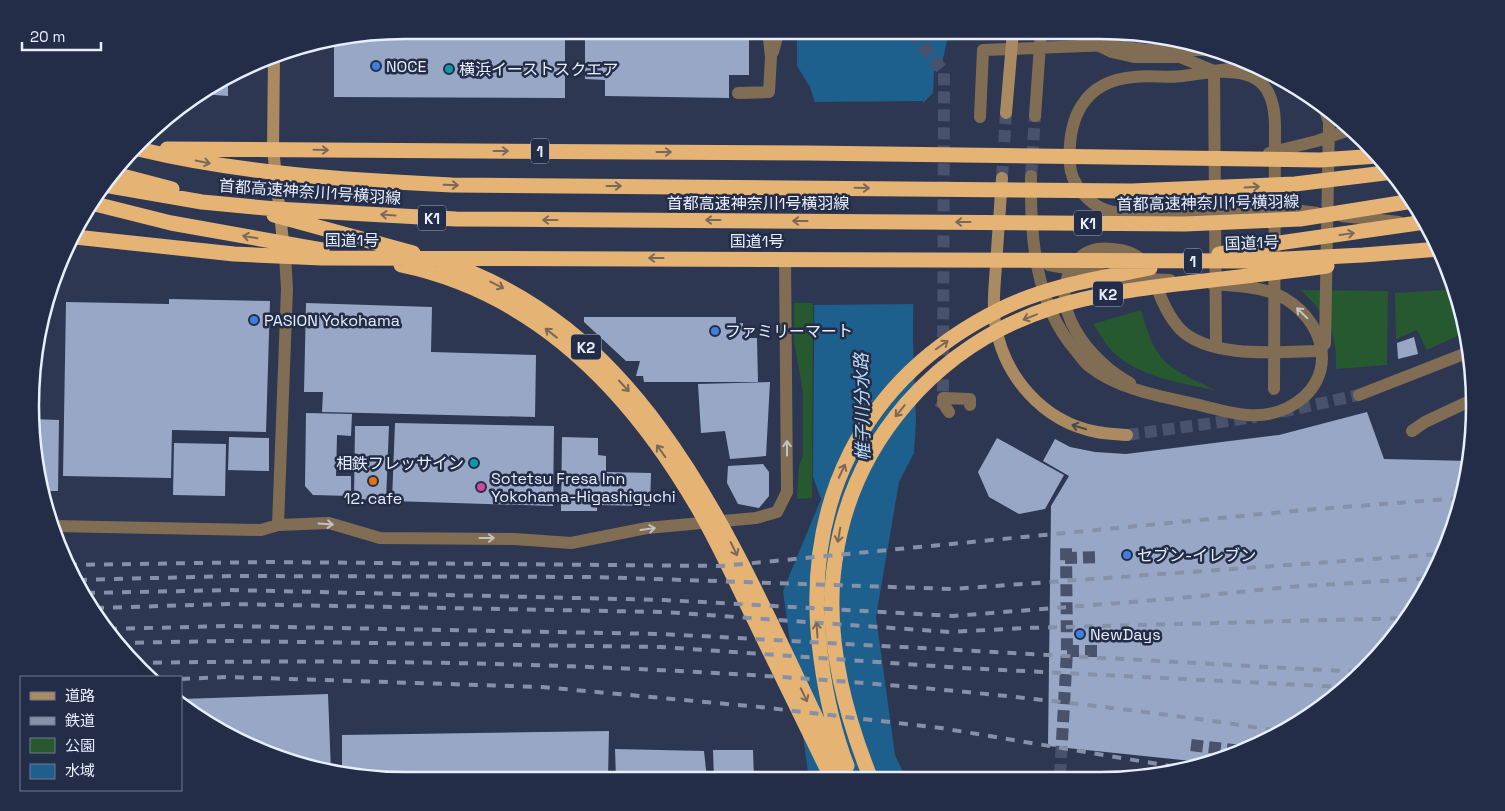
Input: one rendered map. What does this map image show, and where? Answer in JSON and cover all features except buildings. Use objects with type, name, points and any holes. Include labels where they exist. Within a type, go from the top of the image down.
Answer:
[{"type":"highway","name":"1","points":[[143,149],[926,154],[1320,160],[1368,157]]},
{"type":"highway","name":"首都高速神奈川1号横羽線","points":[[143,150],[273,173],[341,180],[452,185],[1132,191],[1295,184],[1383,173]]},
{"type":"highway","name":"K2","points":[[120,175],[360,237],[451,265],[514,294],[573,336],[603,363],[655,421],[711,504],[843,772]]},
{"type":"highway","name":"首都高速神奈川1号横羽線","points":[[112,186],[202,202],[276,209],[466,219],[1185,224],[1300,219],[1405,203]]},
{"type":"highway","name":"K2","points":[[99,205],[171,223],[420,269],[479,289],[538,323],[581,359],[621,400],[645,429],[683,482],[714,538],[829,772]]},
{"type":"highway","name":"K2","points":[[851,772],[831,716],[823,677],[815,600],[818,560],[825,519],[838,480],[855,444],[876,411],[903,379],[935,350],[968,326],[1003,308],[1044,292],[1084,281],[1265,245],[1418,224]]},
{"type":"highway","name":"国道1号","points":[[80,238],[234,254],[285,256],[1243,261],[1363,255],[1431,249]]},
{"type":"highway","name":"K2","points":[[869,772],[848,714],[840,676],[833,600],[834,563],[841,527],[853,488],[880,439],[916,391],[945,364],[977,342],[1012,323],[1089,297],[1134,289],[1333,266],[1431,250]]},
{"type":"street","points":[[738,93],[770,92],[771,57],[769,39]]},
{"type":"street","points":[[771,57],[776,39]]},
{"type":"street","points":[[1006,113],[1012,39]]},
{"type":"street","points":[[1035,116],[1040,39]]},
{"type":"street","points":[[1085,39],[1112,52],[1134,57],[1180,57],[1214,71],[1252,76],[1267,90],[1274,107],[1274,389]]},
{"type":"street","points":[[1103,39],[1103,45]]},
{"type":"street","points":[[980,117],[983,50],[1103,45],[1146,50],[1189,50]]},
{"type":"street","points":[[274,64],[272,149],[285,256],[287,290],[278,525]]},
{"type":"street","points":[[1241,68],[1181,76],[1133,77],[1109,82],[1093,90],[1080,106],[1072,124],[1069,147],[1070,173],[1086,198],[1103,209],[1124,214],[1188,215],[1302,211],[1417,222]]},
{"type":"street","points":[[1214,71],[1216,347]]},
{"type":"street","points":[[1150,394],[1118,376],[1094,357],[1074,328],[1063,298],[1067,274],[1081,255],[1100,247],[1122,250],[1139,256],[1152,273],[1162,301],[1181,330],[1195,341],[1216,347],[1254,352],[1317,351],[1325,344],[1328,119]]},
{"type":"street","points":[[1242,159],[1317,141],[1343,132]]},
{"type":"street","points":[[1023,261],[1124,278],[1194,281],[1254,289],[1275,294],[1291,303],[1307,317],[1318,332],[1322,349],[1319,373],[1305,395],[1288,408],[1258,416],[1234,413],[1150,394],[1114,380],[1088,365],[1062,335],[1046,302],[1039,274],[1033,240],[1031,176]]},
{"type":"street","points":[[1002,178],[994,300],[995,322],[1003,353],[1016,378],[1033,398],[1051,413],[1070,424],[1097,432],[1127,435]]},
{"type":"street","points":[[59,526],[261,530],[278,525],[329,523],[380,538],[516,539],[571,543],[647,528],[756,518],[777,512],[787,492],[785,258]]},
{"type":"street","points":[[1359,395],[1462,355]]},
{"type":"street","points":[[945,404],[970,399],[970,405]]},
{"type":"street","points":[[1412,432],[1425,422],[1466,403]]},
{"type":"green space","points":[[1301,290],[1388,291],[1387,365],[1336,369],[1335,344],[1329,325]]},
{"type":"green space","points":[[1448,290],[1459,335],[1427,350],[1417,330],[1396,339],[1395,293]]},
{"type":"green space","points":[[794,303],[813,303],[812,498],[797,499],[799,466],[803,456],[803,392],[794,341]]},
{"type":"green space","points":[[1141,310],[1153,343],[1166,363],[1186,376],[1217,391],[1161,378],[1133,367],[1111,350],[1093,324]]},
{"type":"water","name":"帷子川分水路","points":[[797,39],[947,39],[942,64],[934,71],[933,93],[914,112],[913,342],[916,420],[914,453],[899,482],[876,617],[895,755],[903,772],[808,772],[783,591],[821,499],[813,477],[816,106],[810,87],[797,66]]},
{"type":"pier","points":[[923,101],[923,106],[916,113],[916,304],[812,305],[812,102]]},
{"type":"tunnel","points":[[917,39],[944,72],[943,403],[939,411]]},
{"type":"tunnel","points":[[1002,178],[1006,113]]},
{"type":"tunnel","points":[[1031,176],[1035,116]]},
{"type":"tunnel","points":[[1281,412],[1359,395]]},
{"type":"tunnel","points":[[1127,435],[1256,417]]},
{"type":"tunnel","points":[[1060,772],[1067,651],[1066,545]]},
{"type":"tunnel","points":[[1065,558],[1100,557]]},
{"type":"tunnel","points":[[1067,651],[1099,651]]},
{"type":"tunnel","points":[[1191,745],[1227,749]]},
{"type":"railway","points":[[76,565],[267,562],[722,566],[1304,510],[1454,499]]},
{"type":"railway","points":[[83,580],[231,576],[594,577],[952,589],[1434,555]]},
{"type":"railway","points":[[91,593],[230,590],[664,600],[953,616],[1170,599],[1289,587],[1422,579]]},
{"type":"railway","points":[[100,608],[229,604],[664,612],[950,632],[1025,628],[1398,618]]},
{"type":"railway","points":[[115,629],[228,626],[663,634],[1352,671]]},
{"type":"railway","points":[[127,643],[227,641],[661,647],[963,668],[1334,687]]},
{"type":"railway","points":[[144,663],[422,663],[566,666],[709,673],[853,682],[995,695],[1138,711],[1270,730]]},
{"type":"railway","points":[[182,679],[228,677],[542,687],[760,707],[941,728],[1167,766]]},
{"type":"place","name":"NOCE","points":[[376,66]]},
{"type":"place","name":"横浜イーストスクエア","points":[[449,69]]},
{"type":"place","name":"PASION Yokohama","points":[[254,320]]},
{"type":"place","name":"ファミリーマート","points":[[715,331]]},
{"type":"place","name":"相鉄フレッサイン","points":[[474,463]]},
{"type":"place","name":"12. cafe","points":[[373,481]]},
{"type":"place","name":"Sotetsu Fresa Inn Yokohama-Higashiguchi","points":[[481,487]]},
{"type":"place","name":"セブン-イレブン","points":[[1127,555]]},
{"type":"place","name":"NewDays","points":[[1080,634]]}]
